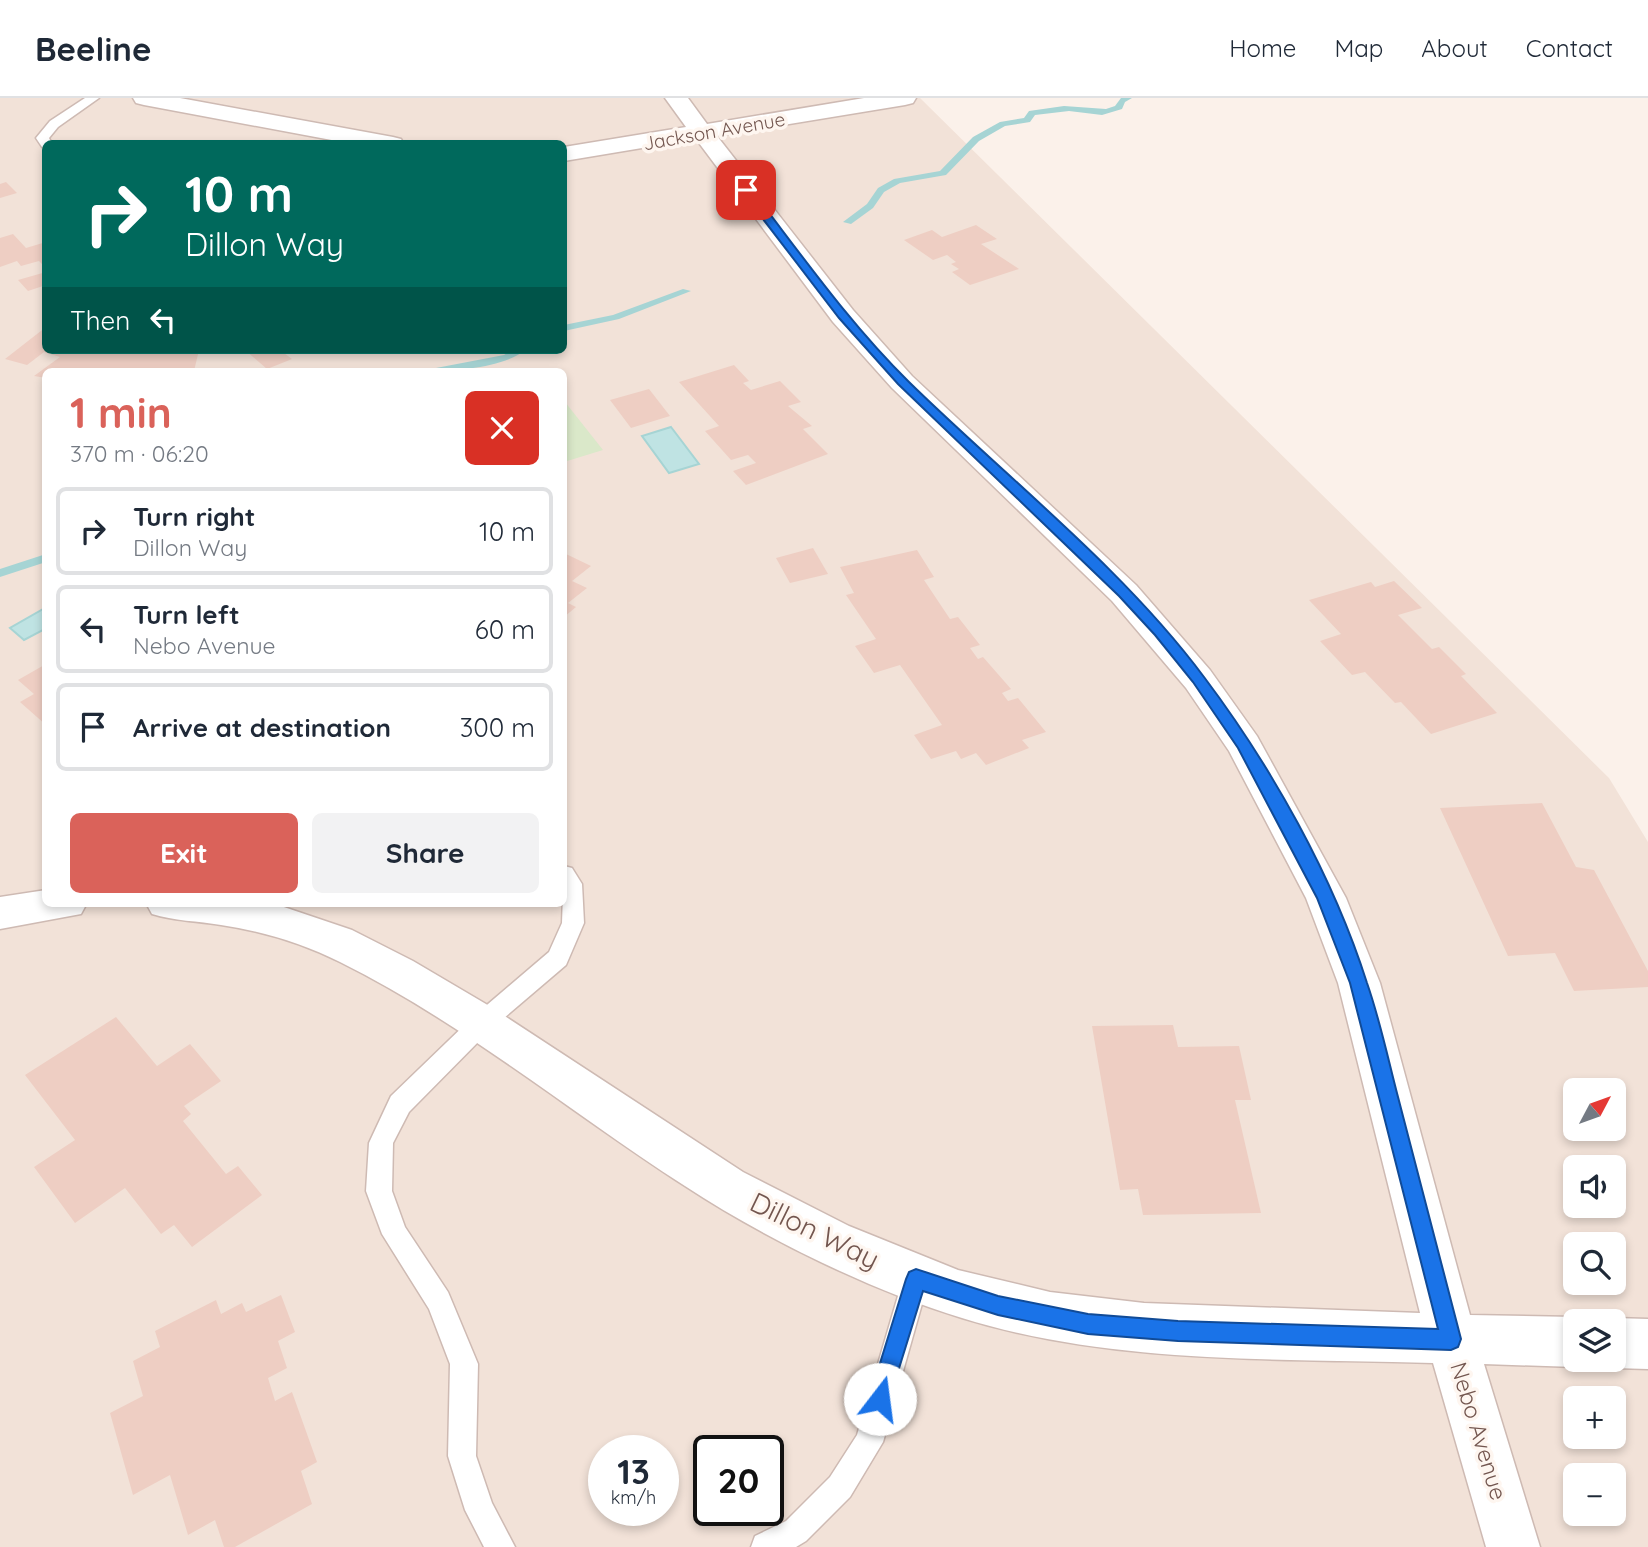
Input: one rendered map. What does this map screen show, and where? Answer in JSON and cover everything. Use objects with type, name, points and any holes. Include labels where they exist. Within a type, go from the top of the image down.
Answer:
[{"type":"street","points":[[144,98],[371,140]]},
{"type":"street","name":"Nebo Avenue","points":[[676,98],[843,316],[902,382],[1124,593],[1198,679],[1244,745],[1283,813],[1326,898],[1359,983],[1451,1339],[1513,1547]]},
{"type":"street","name":"Jackson Avenue","points":[[567,155],[905,98]]},
{"type":"street","points":[[0,913],[42,907]]},
{"type":"street","name":"Dillon Way","points":[[208,907],[262,917],[320,934],[382,962],[482,1023],[705,1174],[817,1234],[916,1279],[998,1306],[1088,1324],[1178,1331],[1563,1342]]},
{"type":"street","points":[[1626,1343],[1648,1344]]},
{"type":"lane","points":[[44,140],[54,124],[93,98]]},
{"type":"lane","points":[[500,1547],[480,1510],[462,1456],[464,1364],[439,1301],[395,1234],[379,1191],[381,1143],[400,1104],[482,1023],[558,958],[573,923],[571,884],[567,878]]},
{"type":"lane","points":[[766,1547],[796,1531],[841,1487],[869,1442],[916,1279]]},
{"type":"shaded area","points":[[0,98],[920,98],[1609,778],[1648,842],[1648,1547],[0,1547]]},
{"type":"green space","points":[[567,405],[603,450],[567,461]]},
{"type":"water","points":[[671,427],[699,464],[669,473],[642,436]]},
{"type":"water","points":[[42,610],[42,631],[24,640],[10,628]]},
{"type":"building","points":[[6,182],[17,193],[0,198],[0,184]]},
{"type":"building","points":[[976,225],[997,239],[981,244],[1019,269],[970,285],[952,272],[959,269],[951,264],[956,262],[947,255],[933,260],[904,240],[932,230],[942,237]]},
{"type":"building","points":[[13,234],[26,248],[42,243],[42,264],[39,261],[21,266],[17,261],[0,267],[0,238]]},
{"type":"building","points":[[42,273],[42,286],[28,291],[18,280]]},
{"type":"building","points":[[42,330],[42,354],[27,365],[5,359]]},
{"type":"building","points":[[50,354],[198,354],[195,368],[45,368],[60,357]]},
{"type":"building","points":[[250,354],[285,354],[292,359],[270,368],[266,368]]},
{"type":"building","points":[[734,365],[749,381],[743,383],[751,390],[780,381],[801,402],[788,406],[812,426],[803,429],[828,454],[746,485],[733,471],[756,463],[748,455],[731,460],[705,431],[719,426],[679,382]]},
{"type":"building","points":[[649,389],[670,416],[631,428],[610,400]]},
{"type":"building","points":[[813,548],[828,574],[790,583],[776,558]]},
{"type":"building","points":[[917,550],[934,577],[924,580],[950,619],[958,617],[980,645],[970,648],[978,659],[983,657],[1011,689],[1002,693],[1008,701],[1018,698],[1046,732],[1022,740],[1029,748],[986,765],[976,753],[961,759],[956,751],[931,759],[914,735],[942,725],[900,665],[874,673],[855,646],[876,639],[846,595],[854,593],[840,567]]},
{"type":"building","points":[[567,554],[591,566],[572,581],[587,588],[568,603],[576,607],[567,614]]},
{"type":"building","points":[[1394,581],[1422,608],[1398,615],[1432,649],[1439,647],[1466,674],[1461,676],[1497,713],[1431,734],[1401,702],[1395,703],[1365,672],[1352,675],[1320,641],[1341,634],[1309,600],[1371,582],[1375,587]]},
{"type":"building","points":[[42,666],[42,721],[20,702],[34,694],[18,680]]},
{"type":"building","points":[[1542,803],[1576,867],[1594,870],[1648,971],[1648,987],[1574,991],[1555,953],[1508,956],[1440,808]]},
{"type":"building","points":[[116,1017],[157,1066],[190,1044],[221,1081],[184,1106],[191,1114],[183,1121],[226,1174],[238,1166],[262,1195],[192,1247],[174,1225],[161,1234],[125,1188],[75,1223],[34,1167],[75,1140],[25,1075]]},
{"type":"building","points":[[1173,1025],[1178,1047],[1239,1046],[1251,1100],[1235,1100],[1261,1213],[1143,1215],[1138,1189],[1120,1190],[1092,1026]]},
{"type":"building","points":[[281,1295],[295,1332],[278,1341],[287,1368],[268,1378],[275,1401],[292,1392],[317,1462],[301,1471],[312,1504],[235,1547],[224,1547],[215,1520],[188,1535],[170,1475],[133,1495],[110,1413],[143,1396],[133,1361],[160,1347],[155,1331],[216,1300],[221,1314],[242,1303],[246,1312]]},
{"type":"waterway","points":[[848,222],[870,206],[881,190],[897,181],[943,173],[976,139],[1003,124],[1027,120],[1032,113],[1053,110],[1107,111],[1119,107],[1121,101],[1128,98]]},
{"type":"waterway","points":[[567,327],[616,317],[686,291]]},
{"type":"waterway","points":[[451,368],[513,354]]},
{"type":"waterway","points":[[0,573],[42,559]]},
{"type":"route","points":[[746,190],[843,316],[902,382],[1124,593],[1160,632],[1198,679],[1244,745],[1283,813],[1326,898],[1359,983],[1451,1339],[1178,1331],[1088,1324],[998,1306],[916,1279],[880,1399]]}]
